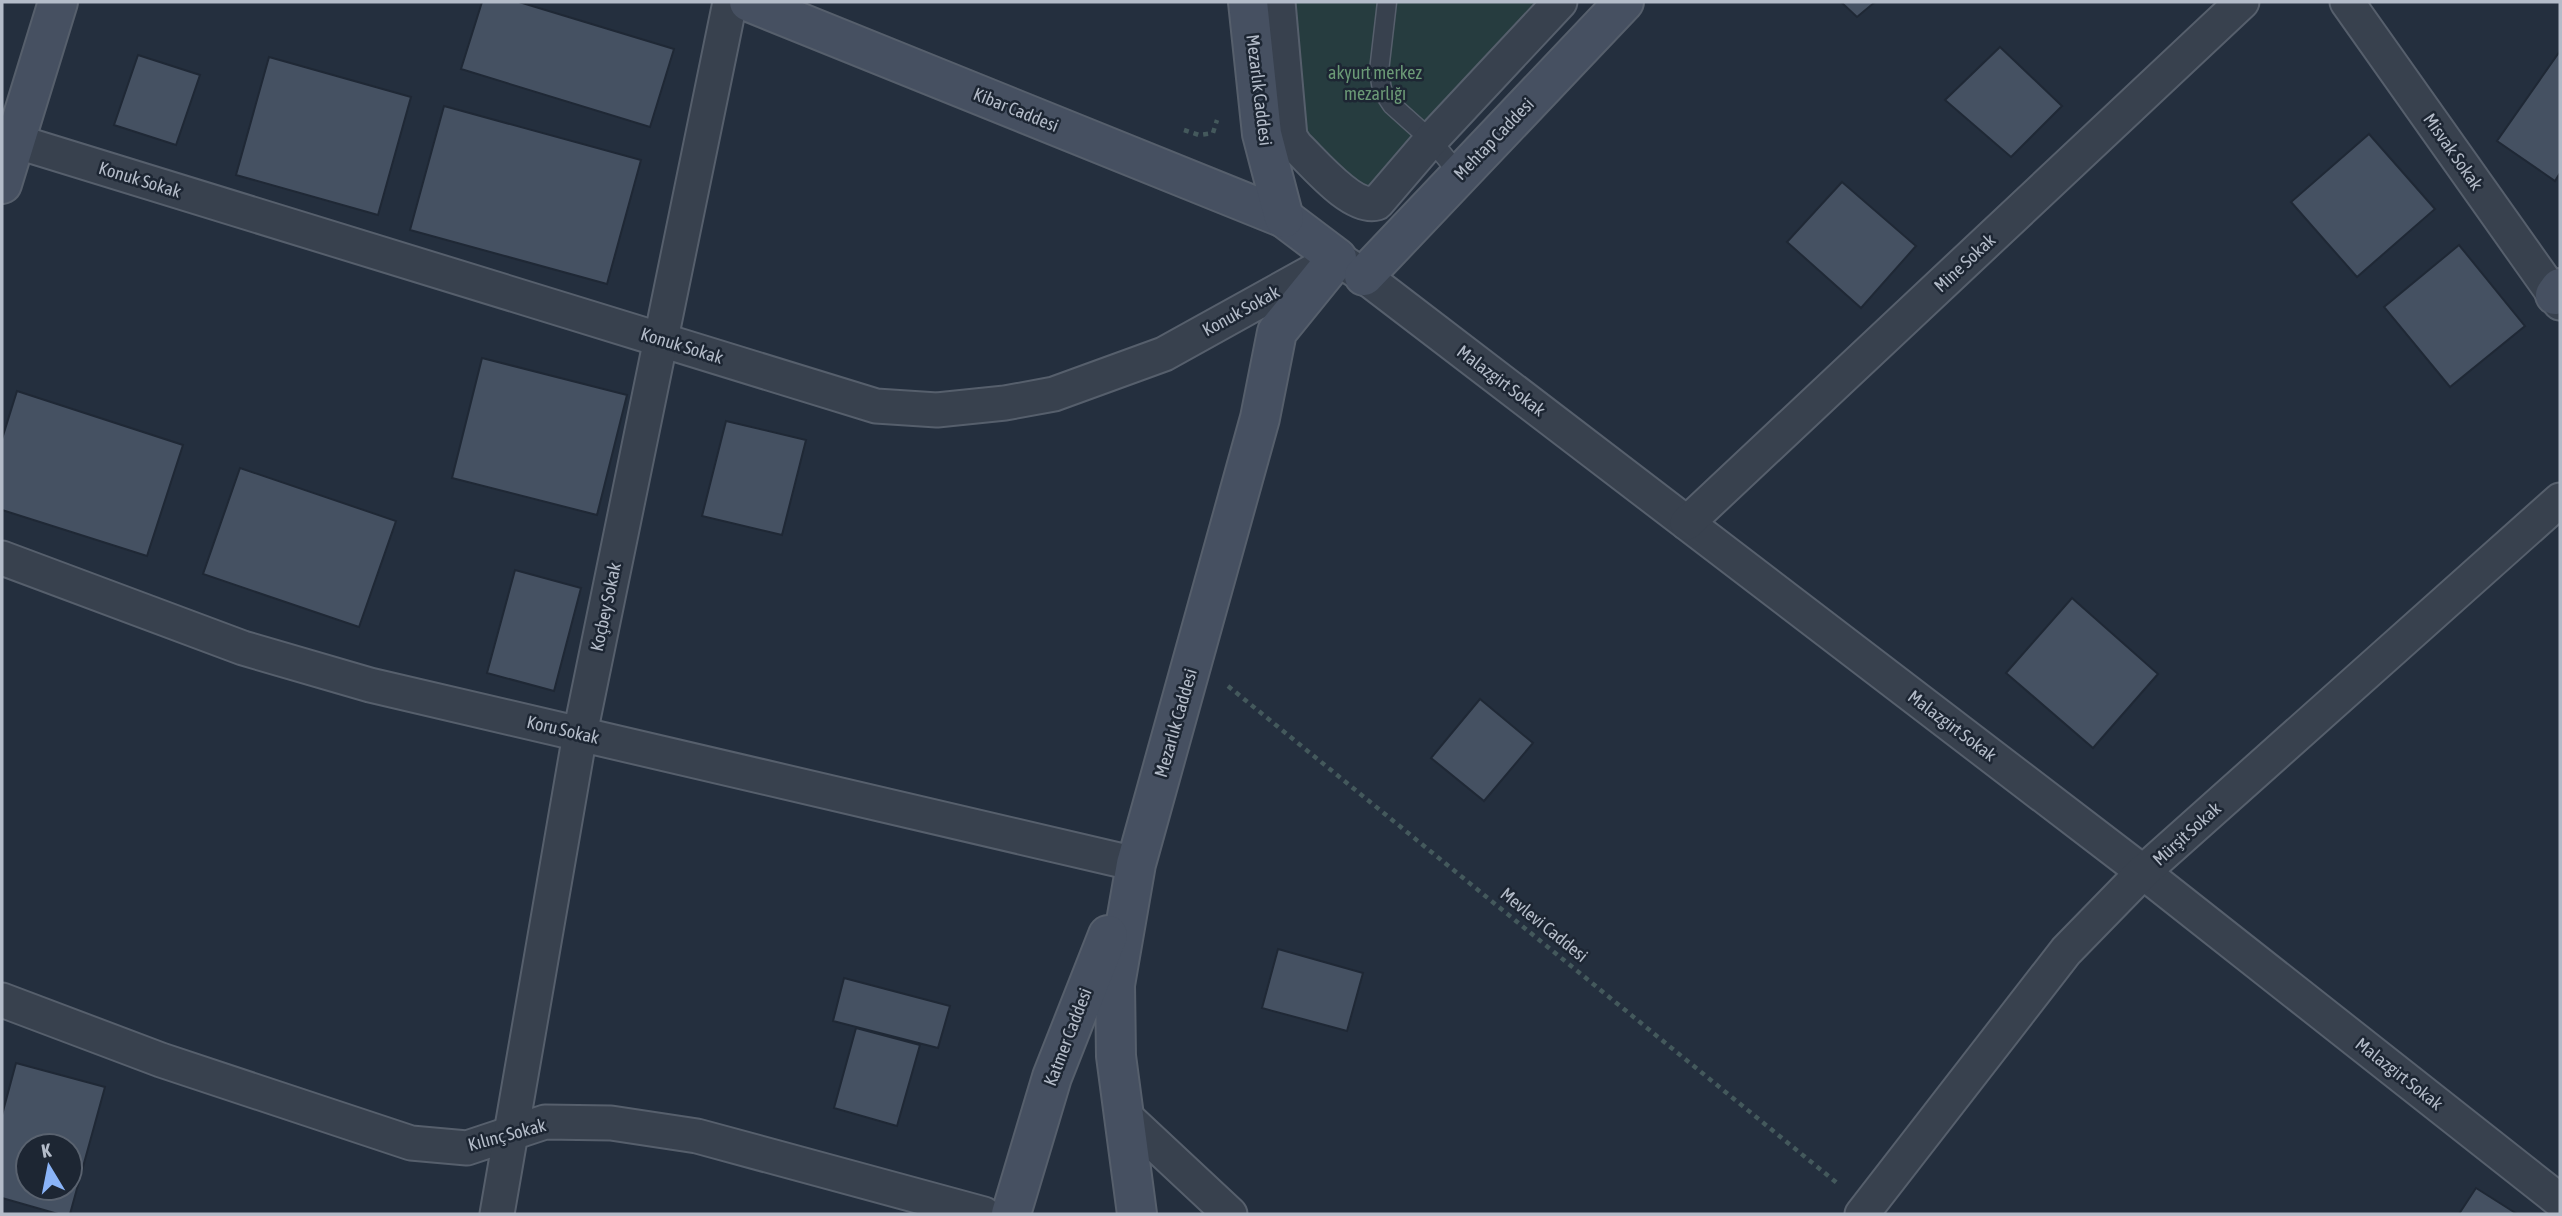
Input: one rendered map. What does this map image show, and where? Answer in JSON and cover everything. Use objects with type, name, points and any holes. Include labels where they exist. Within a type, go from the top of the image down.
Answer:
[{"type":"street","points":[[2,184],[58,2]]},
{"type":"street","name":"Koçbey Sokak","points":[[497,1214],[580,734],[730,2]]},
{"type":"street","name":"Kibar Caddesi","points":[[749,2],[1284,218],[1350,267]]},
{"type":"street","name":"Mezarlık Caddesi","points":[[1248,2],[1262,134],[1284,218]]},
{"type":"street","points":[[1278,2],[1290,137],[1296,146],[1351,197],[1370,205],[1377,203],[1431,140],[1560,2]]},
{"type":"street","name":"Mehtap Caddesi","points":[[1350,267],[1460,175],[1625,2]]},
{"type":"street","name":"Mine Sokak","points":[[1688,523],[2242,2]]},
{"type":"street","name":"Misvak Sokak","points":[[2347,2],[2558,295]]},
{"type":"street","name":"Konuk Sokak","points":[[15,141],[876,406],[937,410],[1004,403],[1054,394],[1164,354],[1350,267]]},
{"type":"street","name":"Mezarlık Caddesi","points":[[1137,1214],[1116,1056],[1115,985],[1136,864],[1260,418],[1277,332],[1350,267]]},
{"type":"street","name":"Malazgirt Sokak","points":[[1350,267],[2144,872],[2560,1201]]},
{"type":"street","name":"Mürşit Sokak","points":[[1865,1211],[2066,951],[2144,872],[2560,500]]},
{"type":"street","name":"Koru Sokak","points":[[2,558],[243,648],[370,685],[1136,864]]},
{"type":"street","name":"Katmer Caddesi","points":[[1011,1214],[1052,1077],[1136,864]]},
{"type":"street","name":"Kılınç Sokak","points":[[2,1000],[161,1060],[411,1143],[467,1148],[545,1122],[611,1123],[696,1136],[984,1214]]},
{"type":"street","points":[[1124,1115],[1230,1214]]},
{"type":"lane","points":[[1387,2],[1380,71],[1382,90],[1392,105],[1431,140],[1460,175]]},
{"type":"path","points":[[1172,126],[1199,135],[1213,133],[1219,112]]},
{"type":"path","name":"Mevlevi Caddesi","points":[[1195,659],[1865,1211]]},
{"type":"green space","name":"akyurt merkez mezarlığı","points":[[1284,2],[1571,2],[1374,199],[1296,135]]},
{"type":"building","points":[[482,2],[519,2],[674,49],[650,127],[461,69]]},
{"type":"building","points":[[1841,2],[1875,2],[1857,17]]},
{"type":"building","points":[[2000,47],[2062,106],[2011,157],[1945,100]]},
{"type":"building","points":[[2560,51],[2560,173],[2555,181],[2497,141]]},
{"type":"building","points":[[138,55],[200,75],[176,145],[114,125]]},
{"type":"building","points":[[269,57],[411,97],[378,215],[236,175]]},
{"type":"building","points":[[444,106],[641,160],[607,284],[410,230]]},
{"type":"building","points":[[2369,134],[2435,209],[2357,277],[2291,202]]},
{"type":"building","points":[[1842,182],[1916,246],[1861,308],[1787,242]]},
{"type":"building","points":[[2459,245],[2525,326],[2450,387],[2384,307]]},
{"type":"building","points":[[482,358],[627,395],[597,515],[452,478]]},
{"type":"building","points":[[17,391],[183,445],[147,556],[2,510],[2,439]]},
{"type":"building","points":[[726,421],[806,440],[782,535],[702,516]]},
{"type":"building","points":[[240,468],[396,521],[359,627],[203,574]]},
{"type":"building","points":[[515,570],[581,588],[554,691],[487,673]]},
{"type":"building","points":[[2072,598],[2158,674],[2093,748],[2006,673]]},
{"type":"building","points":[[1480,699],[1533,743],[1484,801],[1431,758]]},
{"type":"building","points":[[1278,949],[1363,973],[1347,1031],[1262,1008]]},
{"type":"building","points":[[844,978],[950,1006],[938,1048],[833,1021]]},
{"type":"building","points":[[856,1028],[920,1045],[897,1126],[834,1108]]},
{"type":"building","points":[[16,1063],[105,1087],[84,1163],[84,1132],[14,1132],[14,1201],[2,1198],[2,1115]]},
{"type":"building","points":[[2476,1188],[2517,1214],[2459,1214]]},
{"type":"building","points":[[16,1202],[73,1202],[70,1214],[58,1214]]}]
